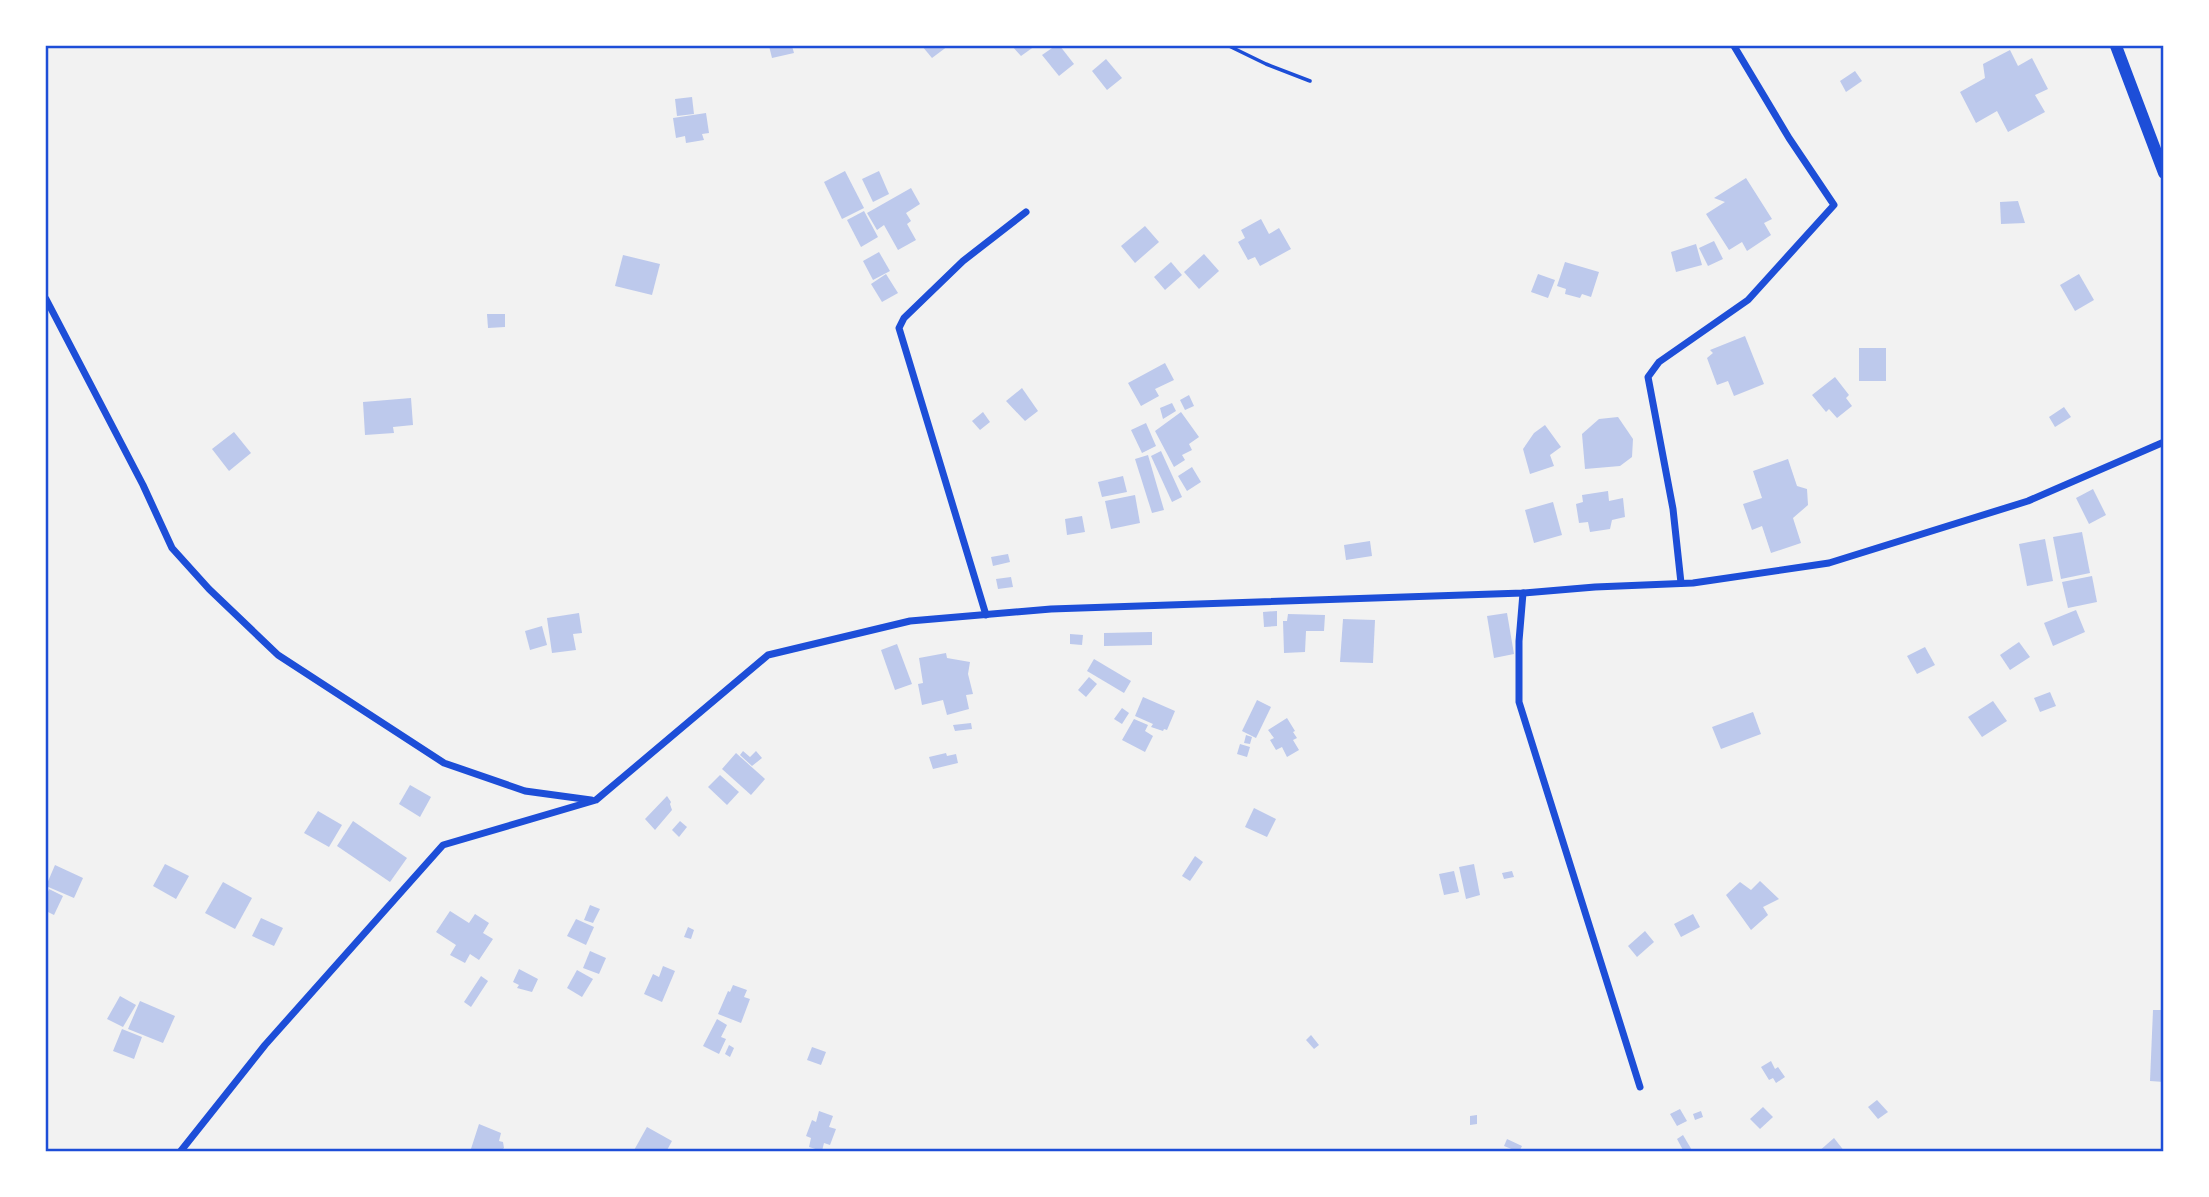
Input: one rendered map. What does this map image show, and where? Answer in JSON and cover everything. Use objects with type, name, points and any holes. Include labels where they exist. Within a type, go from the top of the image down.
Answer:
[{"type":"street","points":[[1681,583],[1673,509],[1648,377],[1659,362],[1748,300],[1834,205],[1789,138],[1734,46]]},
{"type":"street","points":[[2116,46],[2164,173]]},
{"type":"street","points":[[986,615],[899,328],[904,318],[963,261],[1026,212]]},
{"type":"street","points":[[46,299],[143,485],[172,548],[209,590],[278,655],[444,763],[525,791],[596,800]]},
{"type":"street","points":[[180,1152],[265,1045],[443,845],[596,800],[768,655],[910,621],[1051,609],[1181,603],[1523,593],[1681,583],[1829,563],[2028,501],[2164,442]]},
{"type":"street","points":[[1523,593],[1518,641],[1519,702],[1640,1087]]},
{"type":"path","points":[[1229,46],[1310,81]]},
{"type":"building","points":[[769,46],[792,46],[794,53],[772,58]]},
{"type":"building","points":[[922,46],[948,46],[932,58]]},
{"type":"building","points":[[1012,46],[1035,46],[1021,56]]},
{"type":"building","points":[[1055,46],[1060,46],[1074,64],[1059,76],[1042,55]]},
{"type":"building","points":[[2010,50],[2018,66],[2032,58],[2048,89],[2035,95],[2045,112],[2008,132],[1997,111],[1976,123],[1960,92],[1985,78],[1983,64]]},
{"type":"building","points":[[1106,59],[1122,78],[1107,90],[1092,71]]},
{"type":"building","points":[[1855,71],[1862,81],[1846,92],[1840,81]]},
{"type":"building","points":[[692,97],[694,114],[677,116],[675,99]]},
{"type":"building","points":[[706,113],[709,133],[702,134],[704,140],[686,143],[685,136],[676,138],[673,118]]},
{"type":"building","points":[[845,171],[864,208],[842,219],[824,182]]},
{"type":"building","points":[[879,171],[889,194],[873,202],[862,179]]},
{"type":"building","points":[[1746,178],[1772,219],[1764,223],[1771,235],[1747,251],[1742,242],[1729,250],[1706,214],[1725,202],[1714,198]]},
{"type":"building","points":[[911,188],[920,204],[906,213],[911,221],[907,224],[916,240],[898,250],[884,225],[877,230],[867,213]]},
{"type":"building","points":[[2018,201],[2025,223],[2001,224],[2000,202]]},
{"type":"building","points":[[864,211],[878,237],[861,247],[847,220]]},
{"type":"building","points":[[1261,219],[1269,234],[1279,228],[1291,249],[1260,266],[1255,257],[1248,260],[1238,242],[1245,238],[1241,230]]},
{"type":"building","points":[[1145,226],[1159,242],[1135,263],[1121,246]]},
{"type":"building","points":[[1714,241],[1723,259],[1708,266],[1699,248]]},
{"type":"building","points":[[1696,244],[1702,265],[1676,272],[1671,252]]},
{"type":"building","points":[[879,252],[890,271],[873,280],[863,261]]},
{"type":"building","points":[[1204,254],[1219,271],[1199,289],[1184,272]]},
{"type":"building","points":[[623,255],[660,264],[652,295],[615,286]]},
{"type":"building","points":[[1171,262],[1182,275],[1165,290],[1154,277]]},
{"type":"building","points":[[1565,262],[1599,272],[1591,297],[1582,294],[1580,298],[1565,294],[1566,289],[1557,286]]},
{"type":"building","points":[[886,274],[898,293],[882,302],[871,284]]},
{"type":"building","points":[[1538,274],[1555,280],[1548,298],[1531,292]]},
{"type":"building","points":[[2079,274],[2094,300],[2075,311],[2060,285]]},
{"type":"building","points":[[487,314],[505,314],[505,327],[488,328]]},
{"type":"building","points":[[1745,336],[1764,384],[1734,396],[1728,381],[1717,385],[1707,358],[1713,353],[1710,350]]},
{"type":"building","points":[[1859,348],[1886,348],[1886,381],[1859,381]]},
{"type":"building","points":[[1165,363],[1174,380],[1155,389],[1159,396],[1141,406],[1128,383]]},
{"type":"building","points":[[1835,377],[1849,395],[1846,398],[1852,406],[1837,418],[1829,409],[1826,412],[1812,395]]},
{"type":"building","points":[[1022,388],[1038,411],[1025,421],[1006,401]]},
{"type":"building","points":[[1189,395],[1194,406],[1185,410],[1180,400]]},
{"type":"building","points":[[411,398],[413,425],[393,427],[394,433],[365,435],[363,402]]},
{"type":"building","points":[[1172,403],[1176,411],[1163,419],[1160,408]]},
{"type":"building","points":[[2064,407],[2071,417],[2055,427],[2049,417]]},
{"type":"building","points":[[983,412],[990,422],[980,430],[972,421]]},
{"type":"building","points":[[1181,412],[1199,437],[1189,444],[1192,450],[1182,455],[1185,460],[1174,467],[1155,431]]},
{"type":"building","points":[[1618,417],[1633,439],[1632,457],[1620,466],[1585,469],[1582,434],[1599,419]]},
{"type":"building","points":[[1146,423],[1156,446],[1142,453],[1131,430]]},
{"type":"building","points":[[1545,425],[1561,447],[1550,455],[1554,466],[1530,474],[1523,449],[1534,433]]},
{"type":"building","points":[[234,432],[251,453],[229,471],[212,449]]},
{"type":"building","points":[[1161,451],[1182,497],[1172,502],[1151,456]]},
{"type":"building","points":[[1148,455],[1164,510],[1152,513],[1135,459]]},
{"type":"building","points":[[1788,459],[1797,486],[1807,489],[1808,505],[1793,518],[1801,543],[1771,553],[1762,526],[1752,530],[1743,504],[1762,498],[1753,471]]},
{"type":"building","points":[[1192,467],[1201,482],[1187,491],[1178,476]]},
{"type":"building","points":[[1123,476],[1127,492],[1102,497],[1098,482]]},
{"type":"building","points":[[2093,489],[2106,515],[2089,524],[2076,498]]},
{"type":"building","points":[[1608,491],[1609,501],[1623,498],[1625,517],[1612,520],[1610,529],[1590,532],[1588,522],[1579,523],[1576,504],[1583,502],[1582,495]]},
{"type":"building","points":[[1135,495],[1140,523],[1111,529],[1105,501]]},
{"type":"building","points":[[1553,502],[1562,535],[1534,543],[1525,510]]},
{"type":"building","points":[[1082,516],[1085,532],[1067,535],[1065,519]]},
{"type":"building","points":[[2082,532],[2090,573],[2061,579],[2053,537]]},
{"type":"building","points":[[2045,539],[2053,581],[2027,586],[2019,544]]},
{"type":"building","points":[[1370,541],[1372,556],[1346,560],[1344,545]]},
{"type":"building","points":[[1008,554],[1010,562],[993,566],[991,557]]},
{"type":"building","points":[[2092,576],[2097,602],[2068,608],[2062,582]]},
{"type":"building","points":[[1011,577],[1013,587],[998,589],[996,579]]},
{"type":"building","points":[[2076,610],[2085,632],[2053,646],[2044,623]]},
{"type":"building","points":[[1277,611],[1277,626],[1264,627],[1263,612]]},
{"type":"building","points":[[579,613],[582,633],[573,634],[576,650],[552,653],[547,618]]},
{"type":"building","points":[[1507,613],[1514,654],[1494,658],[1487,616]]},
{"type":"building","points":[[1288,614],[1325,615],[1324,631],[1306,631],[1305,652],[1284,653],[1283,621],[1287,621]]},
{"type":"building","points":[[1343,619],[1375,620],[1373,663],[1340,662]]},
{"type":"building","points":[[542,626],[547,645],[530,650],[525,631]]},
{"type":"building","points":[[1152,632],[1152,645],[1104,646],[1104,633]]},
{"type":"building","points":[[1070,634],[1083,635],[1082,645],[1070,644]]},
{"type":"building","points":[[2019,642],[2030,657],[2010,670],[2000,655]]},
{"type":"building","points":[[897,644],[912,684],[895,690],[881,650]]},
{"type":"building","points":[[1925,647],[1935,665],[1917,674],[1907,656]]},
{"type":"building","points":[[946,653],[947,658],[970,662],[968,674],[973,694],[966,695],[969,709],[947,715],[943,700],[922,705],[918,684],[923,683],[919,658]]},
{"type":"building","points":[[1094,659],[1131,681],[1124,693],[1087,671]]},
{"type":"building","points":[[1089,677],[1097,684],[1086,697],[1078,690]]},
{"type":"building","points":[[2050,692],[2056,706],[2040,712],[2034,698]]},
{"type":"building","points":[[1143,697],[1175,711],[1167,730],[1151,727],[1153,724],[1135,716]]},
{"type":"building","points":[[1257,700],[1271,707],[1256,738],[1242,731]]},
{"type":"building","points":[[1993,701],[2007,721],[1982,737],[1968,717]]},
{"type":"building","points":[[1122,708],[1129,713],[1122,724],[1114,719]]},
{"type":"building","points":[[1753,712],[1761,734],[1721,749],[1712,727]]},
{"type":"building","points":[[1287,718],[1295,731],[1293,732],[1297,738],[1293,740],[1299,750],[1287,757],[1282,747],[1276,750],[1270,740],[1274,738],[1268,730]]},
{"type":"building","points":[[1134,719],[1148,725],[1145,731],[1153,736],[1145,752],[1122,740]]},
{"type":"building","points":[[971,723],[972,729],[955,731],[953,725]]},
{"type":"building","points":[[1246,735],[1252,737],[1250,744],[1244,743]]},
{"type":"building","points":[[1240,744],[1250,747],[1247,757],[1237,754]]},
{"type":"building","points":[[743,751],[750,757],[756,751],[762,758],[752,766],[740,755]]},
{"type":"building","points":[[736,753],[765,779],[751,795],[722,769]]},
{"type":"building","points":[[946,753],[947,756],[956,754],[958,763],[933,769],[929,757]]},
{"type":"building","points":[[720,775],[739,792],[727,805],[708,787]]},
{"type":"building","points":[[410,785],[431,797],[420,817],[399,804]]},
{"type":"building","points":[[667,796],[672,810],[655,830],[645,819]]},
{"type":"building","points":[[1254,808],[1276,819],[1267,837],[1245,827]]},
{"type":"building","points":[[318,811],[342,825],[329,847],[304,833]]},
{"type":"building","points":[[353,821],[407,858],[390,882],[337,846]]},
{"type":"building","points":[[680,821],[687,827],[679,837],[672,830]]},
{"type":"building","points":[[1195,856],[1203,862],[1190,881],[1182,876]]},
{"type":"building","points":[[165,864],[189,876],[176,899],[153,886]]},
{"type":"building","points":[[1474,864],[1480,895],[1466,899],[1459,867]]},
{"type":"building","points":[[55,865],[83,878],[74,898],[46,886]]},
{"type":"building","points":[[1454,871],[1459,892],[1444,895],[1439,874]]},
{"type":"building","points":[[1512,871],[1514,877],[1504,879],[1502,873]]},
{"type":"building","points":[[1760,881],[1779,899],[1763,907],[1768,915],[1751,930],[1726,895],[1740,882],[1751,890]]},
{"type":"building","points":[[223,882],[252,898],[235,929],[205,913]]},
{"type":"building","points":[[49,889],[63,896],[54,915],[46,911]]},
{"type":"building","points":[[590,905],[600,909],[593,923],[584,920]]},
{"type":"building","points":[[450,911],[469,923],[475,914],[489,923],[483,933],[493,939],[479,960],[470,954],[465,963],[450,955],[456,945],[436,932]]},
{"type":"building","points":[[1693,914],[1700,927],[1681,937],[1674,924]]},
{"type":"building","points":[[261,918],[283,928],[274,946],[252,936]]},
{"type":"building","points":[[576,919],[594,927],[586,945],[567,936]]},
{"type":"building","points":[[688,927],[694,930],[691,939],[684,937]]},
{"type":"building","points":[[1645,931],[1654,942],[1637,957],[1628,946]]},
{"type":"building","points":[[590,951],[606,958],[599,974],[583,968]]},
{"type":"building","points":[[663,966],[675,971],[662,1002],[644,994],[653,974],[659,977]]},
{"type":"building","points":[[519,969],[538,979],[532,992],[517,988],[519,985],[513,982]]},
{"type":"building","points":[[577,970],[593,979],[582,997],[567,988]]},
{"type":"building","points":[[481,976],[488,981],[471,1007],[464,1002]]},
{"type":"building","points":[[733,985],[747,990],[744,997],[750,999],[741,1023],[718,1014]]},
{"type":"building","points":[[120,996],[136,1005],[123,1027],[107,1019]]},
{"type":"building","points":[[140,1001],[175,1016],[163,1043],[128,1029]]},
{"type":"building","points":[[2153,1010],[2164,1010],[2164,1082],[2150,1081]]},
{"type":"building","points":[[717,1019],[727,1025],[721,1037],[726,1039],[719,1054],[703,1046]]},
{"type":"building","points":[[122,1029],[142,1037],[134,1059],[113,1051]]},
{"type":"building","points":[[1311,1035],[1319,1045],[1314,1049],[1306,1040]]},
{"type":"building","points":[[729,1045],[734,1048],[730,1057],[725,1054]]},
{"type":"building","points":[[812,1047],[826,1052],[821,1065],[807,1060]]},
{"type":"building","points":[[1771,1061],[1775,1069],[1778,1067],[1785,1077],[1776,1083],[1773,1078],[1769,1080],[1761,1067]]},
{"type":"building","points":[[1877,1100],[1888,1112],[1878,1119],[1868,1107]]},
{"type":"building","points":[[1763,1107],[1773,1117],[1760,1129],[1750,1119]]},
{"type":"building","points":[[1680,1109],[1687,1121],[1677,1126],[1670,1114]]},
{"type":"building","points":[[819,1111],[833,1116],[829,1127],[836,1129],[830,1145],[824,1143],[822,1151],[809,1147],[811,1138],[806,1136],[812,1120],[816,1122]]},
{"type":"building","points":[[1701,1111],[1703,1117],[1695,1120],[1693,1114]]},
{"type":"building","points":[[1477,1115],[1477,1124],[1470,1125],[1470,1116]]},
{"type":"building","points":[[479,1124],[501,1133],[499,1141],[503,1142],[504,1148],[500,1152],[470,1152]]},
{"type":"building","points":[[647,1127],[672,1141],[666,1152],[633,1152]]},
{"type":"building","points":[[1683,1135],[1693,1152],[1684,1152],[1677,1139]]},
{"type":"building","points":[[1834,1138],[1845,1152],[1818,1152]]},
{"type":"building","points":[[1507,1139],[1522,1146],[1519,1152],[1504,1146]]}]
